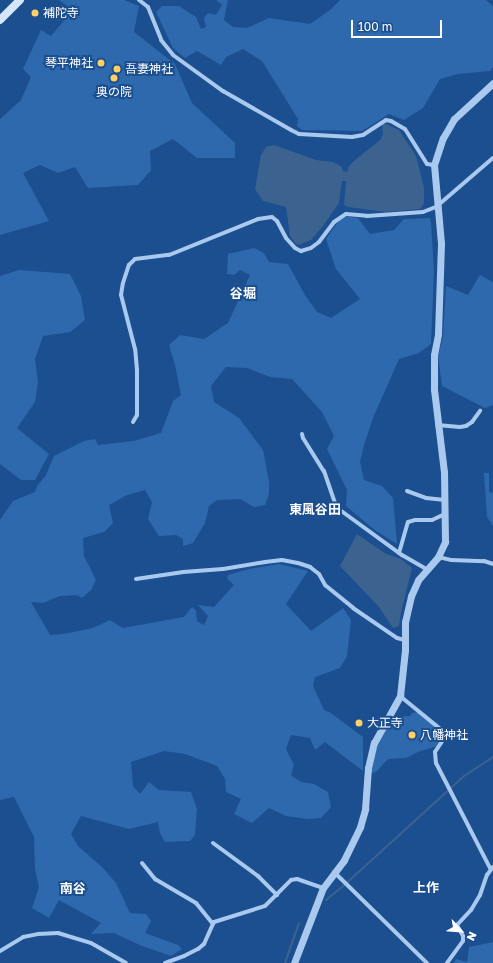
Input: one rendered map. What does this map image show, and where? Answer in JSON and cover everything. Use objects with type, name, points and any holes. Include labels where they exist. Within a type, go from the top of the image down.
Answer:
[{"type":"main road","points":[[0,20],[20,0]]},
{"type":"street","points":[[139,0],[148,7],[161,40],[172,55],[224,91],[291,130],[300,134],[352,137],[363,135],[386,120],[391,121],[405,129],[427,164],[434,165]]},
{"type":"street","points":[[294,963],[322,888],[344,860],[360,827],[365,809],[368,768],[374,744],[400,696],[406,622],[411,596],[418,580],[438,557],[445,542],[444,472],[437,424],[434,389],[434,355],[438,334],[441,243],[436,207],[434,165],[443,138],[454,119],[493,83]]},
{"type":"street","points":[[133,422],[137,415],[138,400],[135,348],[121,295],[129,265],[135,259],[169,255],[258,219],[272,217],[277,221],[286,238],[295,248],[301,251],[311,248],[319,242],[334,222],[346,214],[367,216],[423,212],[436,207],[493,158]]},
{"type":"street","points":[[437,424],[460,427],[466,426],[472,422],[480,411]]},
{"type":"street","points":[[302,434],[324,472],[336,505],[340,510],[399,553],[426,569]]},
{"type":"street","points":[[407,491],[426,498],[445,500]]},
{"type":"street","points":[[399,553],[408,522],[415,520],[432,520],[445,514]]},
{"type":"street","points":[[438,557],[451,560],[484,561],[493,564]]},
{"type":"street","points":[[136,579],[183,572],[223,570],[282,560],[298,563],[310,567],[319,574],[326,585],[353,608],[397,638],[405,640]]},
{"type":"street","points":[[400,696],[444,732],[443,740],[435,752],[436,763],[451,795],[492,868],[474,905],[457,925],[463,936],[463,941],[447,963]]},
{"type":"street","points":[[213,843],[258,876],[277,895]]},
{"type":"street","points":[[142,863],[155,879],[196,903],[213,924]]},
{"type":"street","points":[[334,872],[427,963]]},
{"type":"street","points":[[166,963],[198,949],[204,944],[213,924],[218,920],[265,906],[291,880],[297,879],[322,888]]},
{"type":"street","points":[[0,951],[23,938],[38,934],[58,933],[91,943],[126,963]]},
{"type":"shaded area","points":[[59,0],[124,0],[139,6],[134,32],[175,64],[192,103],[235,143],[235,158],[197,158],[173,139],[150,151],[151,170],[138,185],[88,188],[75,167],[58,173],[40,165],[23,173],[49,221],[0,235],[0,119],[21,100],[31,77],[23,69],[41,30],[51,36],[73,10]]},
{"type":"shaded area","points":[[216,0],[228,0],[224,20],[233,27],[247,28],[269,18],[310,24],[330,10],[340,0],[486,0],[493,6],[493,67],[490,71],[458,74],[440,79],[423,108],[404,120],[389,114],[362,131],[302,130],[297,126],[298,119],[262,61],[243,49],[226,57],[221,65],[197,51],[185,58],[173,48],[156,12],[162,6],[179,6],[196,17],[201,29],[206,27],[204,18],[208,13],[216,15],[222,5]]},
{"type":"shaded area","points":[[383,124],[399,130],[416,156],[424,188],[424,204],[420,209],[386,212],[348,207],[344,205],[346,181],[342,181],[339,203],[323,226],[311,240],[298,245],[295,243],[290,236],[286,207],[263,201],[255,189],[261,155],[266,147],[274,145],[316,160],[333,162],[342,167],[343,171],[347,172],[349,166],[355,160],[380,140],[383,134]]},
{"type":"shaded area","points":[[342,216],[358,218],[370,234],[394,230],[404,219],[430,218],[431,223],[434,271],[431,344],[419,353],[399,359],[373,418],[360,462],[364,480],[382,486],[393,498],[397,544],[376,531],[346,506],[347,490],[327,449],[334,436],[322,412],[292,379],[270,377],[247,368],[226,367],[211,386],[214,402],[239,418],[263,450],[269,482],[269,494],[265,505],[254,507],[240,499],[217,500],[209,506],[205,523],[193,543],[183,546],[183,539],[176,535],[159,536],[148,519],[152,502],[145,490],[127,495],[109,505],[113,523],[104,532],[83,538],[84,556],[96,580],[91,590],[82,598],[77,595],[60,596],[43,603],[31,602],[50,635],[93,628],[110,620],[123,628],[184,617],[192,607],[196,611],[197,621],[204,625],[208,616],[198,605],[214,607],[234,585],[227,578],[228,575],[249,569],[279,564],[308,571],[286,604],[311,631],[343,608],[351,620],[347,656],[340,668],[315,677],[313,686],[324,710],[331,713],[363,737],[363,771],[325,742],[315,750],[310,738],[291,735],[286,749],[294,765],[291,775],[301,782],[314,784],[328,792],[331,807],[321,818],[308,819],[286,816],[269,808],[252,823],[234,814],[241,799],[226,792],[225,779],[217,766],[185,754],[164,751],[131,762],[133,786],[140,794],[149,782],[159,790],[191,792],[197,809],[195,835],[190,841],[165,842],[160,833],[158,822],[129,829],[81,816],[71,834],[78,846],[102,867],[116,883],[130,913],[146,914],[151,921],[145,933],[178,945],[182,949],[171,956],[142,946],[114,933],[91,934],[101,923],[59,900],[49,918],[32,908],[39,887],[35,869],[34,837],[14,797],[0,800],[0,520],[13,501],[35,492],[37,486],[46,475],[54,456],[84,441],[95,439],[98,445],[134,441],[161,433],[173,401],[181,395],[169,345],[180,335],[204,339],[228,323],[250,275],[240,270],[234,275],[227,274],[228,254],[254,248],[264,253],[269,262],[288,264],[305,295],[317,312],[331,318],[360,299],[336,269],[326,239]]},
{"type":"shaded area","points":[[19,270],[70,274],[81,296],[85,320],[70,332],[43,336],[35,359],[38,382],[35,402],[17,428],[49,454],[35,480],[21,480],[0,464],[0,276]]},
{"type":"shaded area","points":[[480,275],[493,282],[493,405],[485,408],[442,386],[438,356],[443,337],[446,286],[468,295]]},
{"type":"shaded area","points":[[484,473],[489,473],[489,492],[493,493],[493,526],[487,517]]},
{"type":"shaded area","points":[[357,534],[386,554],[401,559],[412,568],[399,626],[393,628],[379,607],[340,566]]},
{"type":"shaded area","points":[[419,712],[440,732],[441,742],[437,746],[418,752],[406,758],[388,759],[376,772],[371,773],[371,764],[374,753],[392,717],[410,716],[412,713]]},
{"type":"shaded area","points":[[493,942],[493,963],[454,963],[456,959],[467,962],[469,947]]},
{"type":"waterway","points":[[326,900],[464,776],[493,757]]},
{"type":"waterway","points":[[285,963],[299,923]]},
{"type":"place","name":"補陀寺","points":[[35,13]]},
{"type":"place","name":"琴平神社","points":[[101,63]]},
{"type":"place","name":"吾妻神社","points":[[117,69]]},
{"type":"place","name":"奥の院","points":[[114,78]]},
{"type":"place","name":"大正寺","points":[[359,723]]},
{"type":"place","name":"八幡神社","points":[[412,735]]},
{"type":"district","name":"谷堀","points":[[243,293]]},
{"type":"district","name":"東風谷田","points":[[315,509]]},
{"type":"district","name":"上作","points":[[426,887]]},
{"type":"district","name":"南谷","points":[[73,888]]}]
